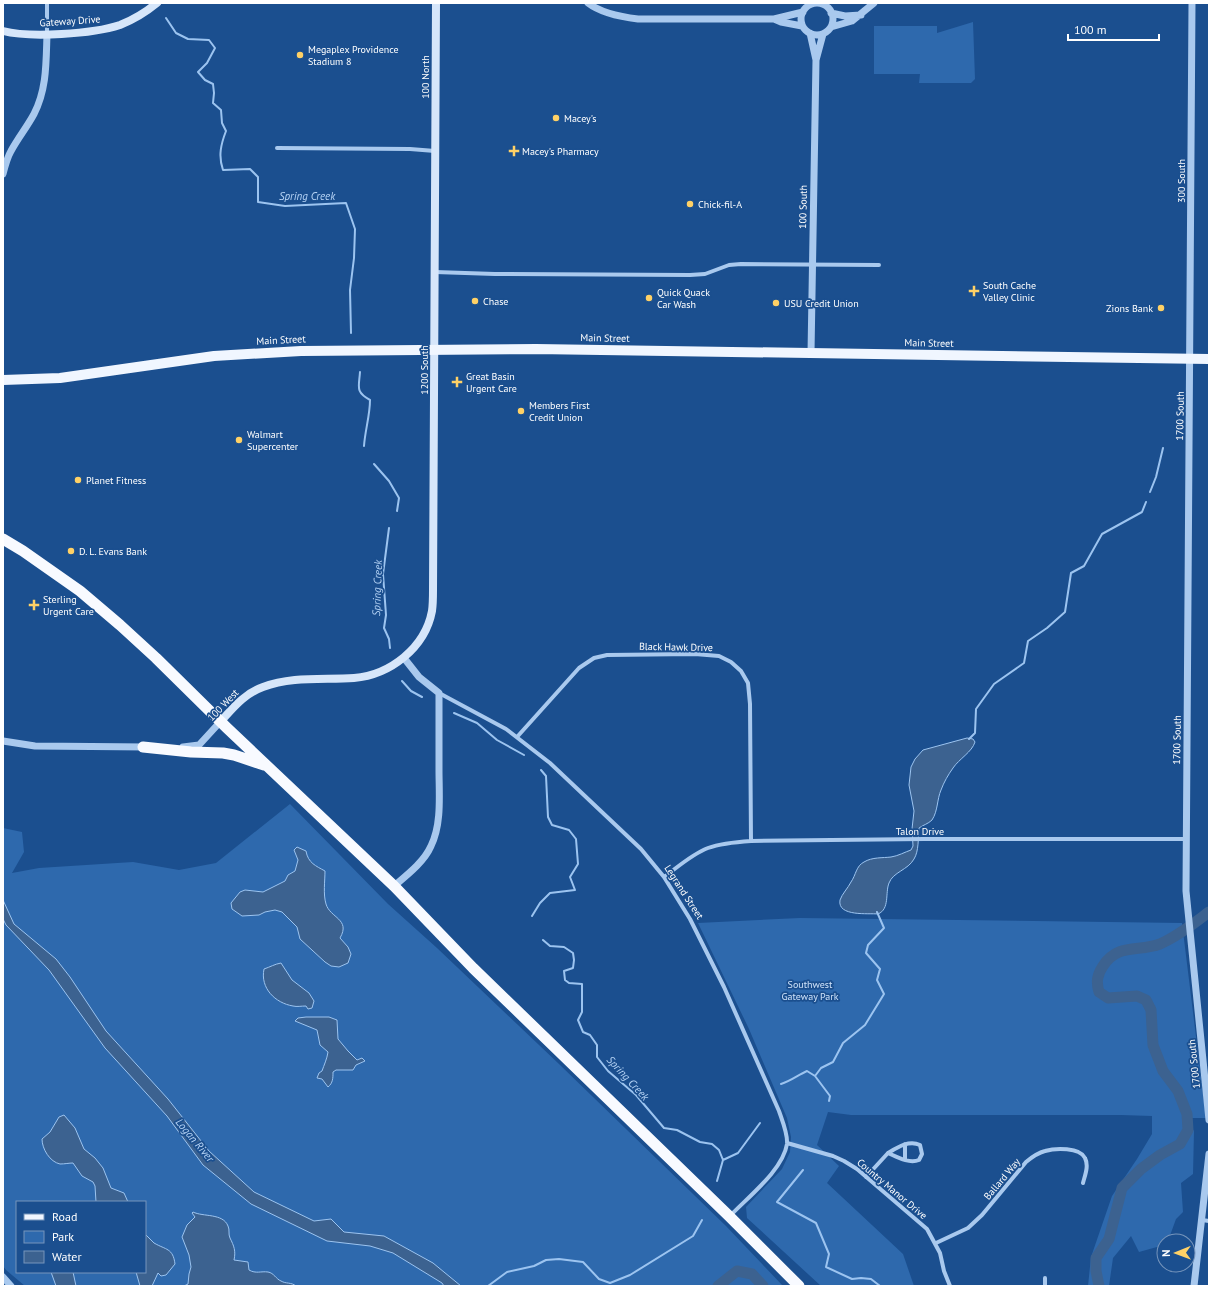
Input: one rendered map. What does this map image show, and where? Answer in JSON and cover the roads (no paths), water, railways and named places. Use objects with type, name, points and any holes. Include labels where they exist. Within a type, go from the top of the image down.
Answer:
[{"type":"highway","points":[[3,539],[23,551],[80,591],[156,658],[394,886],[473,968],[729,1216],[799,1286]]},
{"type":"highway","points":[[143,747],[191,752],[223,753],[234,755],[269,767]]},
{"type":"main road","name":"Gateway Drive","points":[[3,31],[27,34],[47,34],[103,30],[120,25],[140,16],[157,3]]},
{"type":"main road","name":"100 North","points":[[435,151],[436,3]]},
{"type":"main road","name":"1200 South","points":[[433,590],[435,151]]},
{"type":"main road","name":"Main Street","points":[[3,380],[60,378],[214,356],[301,351],[536,349],[1209,359]]},
{"type":"main road","name":"100 West","points":[[221,721],[246,694],[262,687],[278,682],[300,679],[354,678],[369,675],[386,669],[404,658],[416,645],[425,631],[432,612],[433,590]]},
{"type":"street","points":[[3,174],[10,152],[34,115],[44,88],[46,74],[47,3]]},
{"type":"street","points":[[588,3],[621,17],[638,19],[774,20],[802,26],[810,34],[814,35],[823,34],[831,27],[852,21],[874,3]]},
{"type":"street","name":"300 South","points":[[1190,359],[1192,3]]},
{"type":"street","points":[[802,26],[801,16],[803,12],[811,4],[823,4],[831,13],[831,27]]},
{"type":"street","points":[[774,20],[803,12]]},
{"type":"street","points":[[831,13],[845,16],[861,15]]},
{"type":"street","name":"100 South","points":[[810,34],[816,60]]},
{"type":"street","name":"100 South","points":[[811,353],[816,60],[823,34]]},
{"type":"street","points":[[277,148],[410,149],[435,151]]},
{"type":"street","points":[[434,272],[495,274],[690,275],[706,274],[729,265],[879,265]]},
{"type":"street","name":"1700 South","points":[[1190,359],[1186,891],[1209,1120]]},
{"type":"street","name":"Black Hawk Drive","points":[[517,737],[579,668],[594,658],[617,654],[695,654],[719,656],[731,662],[741,671],[748,683],[750,704],[751,841]]},
{"type":"street","name":"Legrand Street","points":[[404,658],[419,677],[439,693],[506,729],[550,764],[626,834],[641,849],[664,877],[690,919],[724,987],[779,1111],[787,1143]]},
{"type":"street","points":[[394,886],[421,861],[431,846],[437,828],[439,797],[439,693]]},
{"type":"street","name":"100 West","points":[[3,741],[35,746],[189,747],[199,745],[221,721]]},
{"type":"street","name":"Talon Drive","points":[[664,877],[695,855],[708,848],[727,843],[751,841],[904,839],[1186,839]]},
{"type":"street","points":[[729,1216],[774,1172],[782,1159],[787,1143]]},
{"type":"street","name":"Country Manor Drive","points":[[787,1143],[844,1161],[856,1168],[927,1229],[936,1243],[950,1286]]},
{"type":"street","points":[[866,1177],[888,1153],[897,1147],[915,1143],[920,1146],[922,1154],[919,1160],[915,1162],[905,1160],[888,1153]]},
{"type":"street","points":[[905,1144],[905,1160]]},
{"type":"street","name":"Ballard Way","points":[[936,1243],[968,1228],[982,1216],[1026,1162],[1040,1152],[1046,1150],[1068,1149],[1079,1152],[1085,1158],[1087,1168],[1083,1183]]},
{"type":"street","points":[[1194,1286],[1206,1220],[1209,1154]]},
{"type":"street","points":[[3,1277],[12,1286]]},
{"type":"street","points":[[1044,1286],[1045,1278]]},
{"type":"water","points":[[967,738],[973,739],[975,742],[946,779],[942,787],[932,820],[919,828],[916,856],[908,866],[891,879],[888,887],[886,905],[882,912],[878,914],[861,914],[848,912],[843,909],[840,905],[840,900],[861,864],[870,859],[896,856],[911,850],[913,846],[912,829],[914,811],[909,785],[911,767],[915,759],[923,750]]},
{"type":"water","points":[[297,847],[306,851],[311,861],[325,871],[324,892],[326,904],[331,913],[339,919],[343,927],[343,932],[340,938],[348,947],[351,954],[348,963],[339,967],[331,966],[325,962],[300,939],[297,927],[282,912],[275,910],[259,915],[242,916],[232,909],[231,903],[240,892],[245,890],[263,892],[285,881],[288,875],[295,871],[298,860],[294,850]]},
{"type":"water","points":[[3,900],[14,924],[56,959],[70,977],[106,1031],[168,1099],[209,1151],[254,1192],[314,1221],[331,1219],[344,1232],[384,1236],[433,1263],[461,1286],[444,1286],[442,1283],[393,1253],[370,1246],[327,1241],[251,1204],[203,1165],[167,1116],[105,1048],[49,970],[6,925],[3,919]]},
{"type":"water","points":[[281,963],[292,980],[309,993],[314,1001],[312,1008],[308,1009],[306,1006],[296,1006],[280,1002],[270,994],[264,982],[264,969]]},
{"type":"water","points":[[329,1017],[337,1020],[338,1039],[357,1060],[362,1058],[365,1061],[356,1065],[353,1070],[336,1070],[333,1072],[332,1082],[328,1087],[322,1079],[317,1078],[319,1073],[322,1071],[328,1052],[320,1045],[317,1030],[295,1021],[298,1018]]},
{"type":"water","points":[[64,1115],[75,1128],[84,1149],[95,1158],[103,1168],[111,1188],[124,1193],[128,1201],[96,1201],[95,1186],[93,1182],[82,1176],[73,1163],[60,1164],[56,1163],[50,1158],[43,1147],[42,1139],[50,1132],[59,1117]]},
{"type":"water","points":[[192,1213],[217,1217],[225,1222],[229,1228],[229,1236],[233,1244],[235,1254],[234,1260],[248,1262],[249,1270],[254,1272],[270,1273],[281,1281],[296,1286],[184,1286],[188,1284],[191,1267],[189,1255],[182,1237],[187,1225],[195,1217]]},
{"type":"water","points":[[146,1235],[154,1243],[171,1252],[175,1264],[166,1275],[161,1276],[158,1273],[152,1286],[140,1286],[136,1273],[146,1273]]},
{"type":"water","points":[[51,1273],[73,1273],[76,1286],[56,1286]]},
{"type":"waterway","name":"Spring Creek","points":[[166,18],[176,33],[188,39],[209,40],[215,48],[207,63],[198,72],[205,80],[213,84],[213,103],[221,110],[222,123],[226,131],[221,150],[221,165],[223,170],[250,169],[258,177],[258,202],[285,206],[346,203],[355,229],[354,258],[350,290],[351,333]]},
{"type":"waterway","name":"Spring Creek","points":[[360,372],[360,392],[370,400],[364,446]]},
{"type":"waterway","points":[[1150,492],[1156,477],[1163,448]]},
{"type":"waterway","name":"Spring Creek","points":[[374,464],[389,481],[399,498],[397,511]]},
{"type":"waterway","points":[[969,739],[975,733],[976,709],[994,684],[1024,663],[1028,641],[1047,628],[1065,612],[1071,573],[1084,566],[1102,534],[1142,512],[1146,502]]},
{"type":"waterway","name":"Spring Creek","points":[[389,528],[383,574],[386,615],[384,628],[389,639],[390,648]]},
{"type":"waterway","name":"Spring Creek","points":[[402,681],[411,691],[422,697]]},
{"type":"waterway","name":"Spring Creek","points":[[454,713],[477,723],[497,740],[524,755]]},
{"type":"waterway","name":"Spring Creek","points":[[532,916],[540,903],[550,893],[575,890],[570,877],[578,864],[576,839],[569,830],[552,825],[548,817],[546,776],[541,770]]},
{"type":"waterway","points":[[781,1084],[807,1071],[815,1076],[821,1068],[833,1062],[843,1043],[865,1025],[884,994],[877,980],[880,969],[866,953],[868,945],[884,928],[877,912]]},
{"type":"waterway","points":[[1099,1286],[1096,1271],[1096,1258],[1109,1239],[1122,1188],[1141,1169],[1160,1155],[1180,1144],[1188,1130],[1187,1114],[1178,1091],[1163,1071],[1153,1045],[1151,1010],[1146,1000],[1137,996],[1108,998],[1099,992],[1097,982],[1099,972],[1115,954],[1129,949],[1152,946],[1167,941],[1209,912]]},
{"type":"waterway","name":"Spring Creek","points":[[543,940],[550,946],[564,947],[573,953],[573,968],[564,971],[565,980],[569,983],[582,984],[582,1012],[578,1020],[583,1032],[590,1035],[597,1045],[597,1057],[608,1071],[636,1095],[664,1128],[677,1130],[700,1142],[712,1144],[719,1150],[723,1160],[717,1181]]},
{"type":"waterway","points":[[815,1076],[830,1096],[829,1101]]},
{"type":"waterway","points":[[723,1160],[738,1153],[760,1123]]},
{"type":"waterway","points":[[803,1170],[777,1202],[816,1223],[829,1254],[826,1267],[852,1279],[871,1279],[880,1286]]},
{"type":"waterway","name":"Spring Creek","points":[[488,1286],[507,1272],[534,1266],[546,1260],[559,1259],[583,1262],[599,1279],[610,1283],[630,1275],[693,1236],[702,1220]]},
{"type":"waterway","name":"Logan River","points":[[718,1286],[737,1271],[752,1274],[763,1286]]},
{"type":"place","name":"Megaplex Providence Stadium 8","points":[[300,55]]},
{"type":"place","name":"Macey's","points":[[556,118]]},
{"type":"place","name":"Macey's Pharmacy","points":[[514,151]]},
{"type":"place","name":"Chick-fil-A","points":[[690,204]]},
{"type":"place","name":"South Cache Valley Clinic","points":[[974,291]]},
{"type":"place","name":"Quick Quack Car Wash","points":[[649,298]]},
{"type":"place","name":"Chase","points":[[475,301]]},
{"type":"place","name":"USU Credit Union","points":[[776,303]]},
{"type":"place","name":"Zions Bank","points":[[1161,308]]},
{"type":"place","name":"Great Basin Urgent Care","points":[[457,382]]},
{"type":"place","name":"Members First Credit Union","points":[[521,411]]},
{"type":"place","name":"Walmart Supercenter","points":[[239,440]]},
{"type":"place","name":"Planet Fitness","points":[[78,480]]},
{"type":"place","name":"D. L. Evans Bank","points":[[71,551]]},
{"type":"place","name":"Sterling Urgent Care","points":[[34,605]]},
{"type":"park label","name":"Southwest Gateway Park","points":[[810,990]]}]
